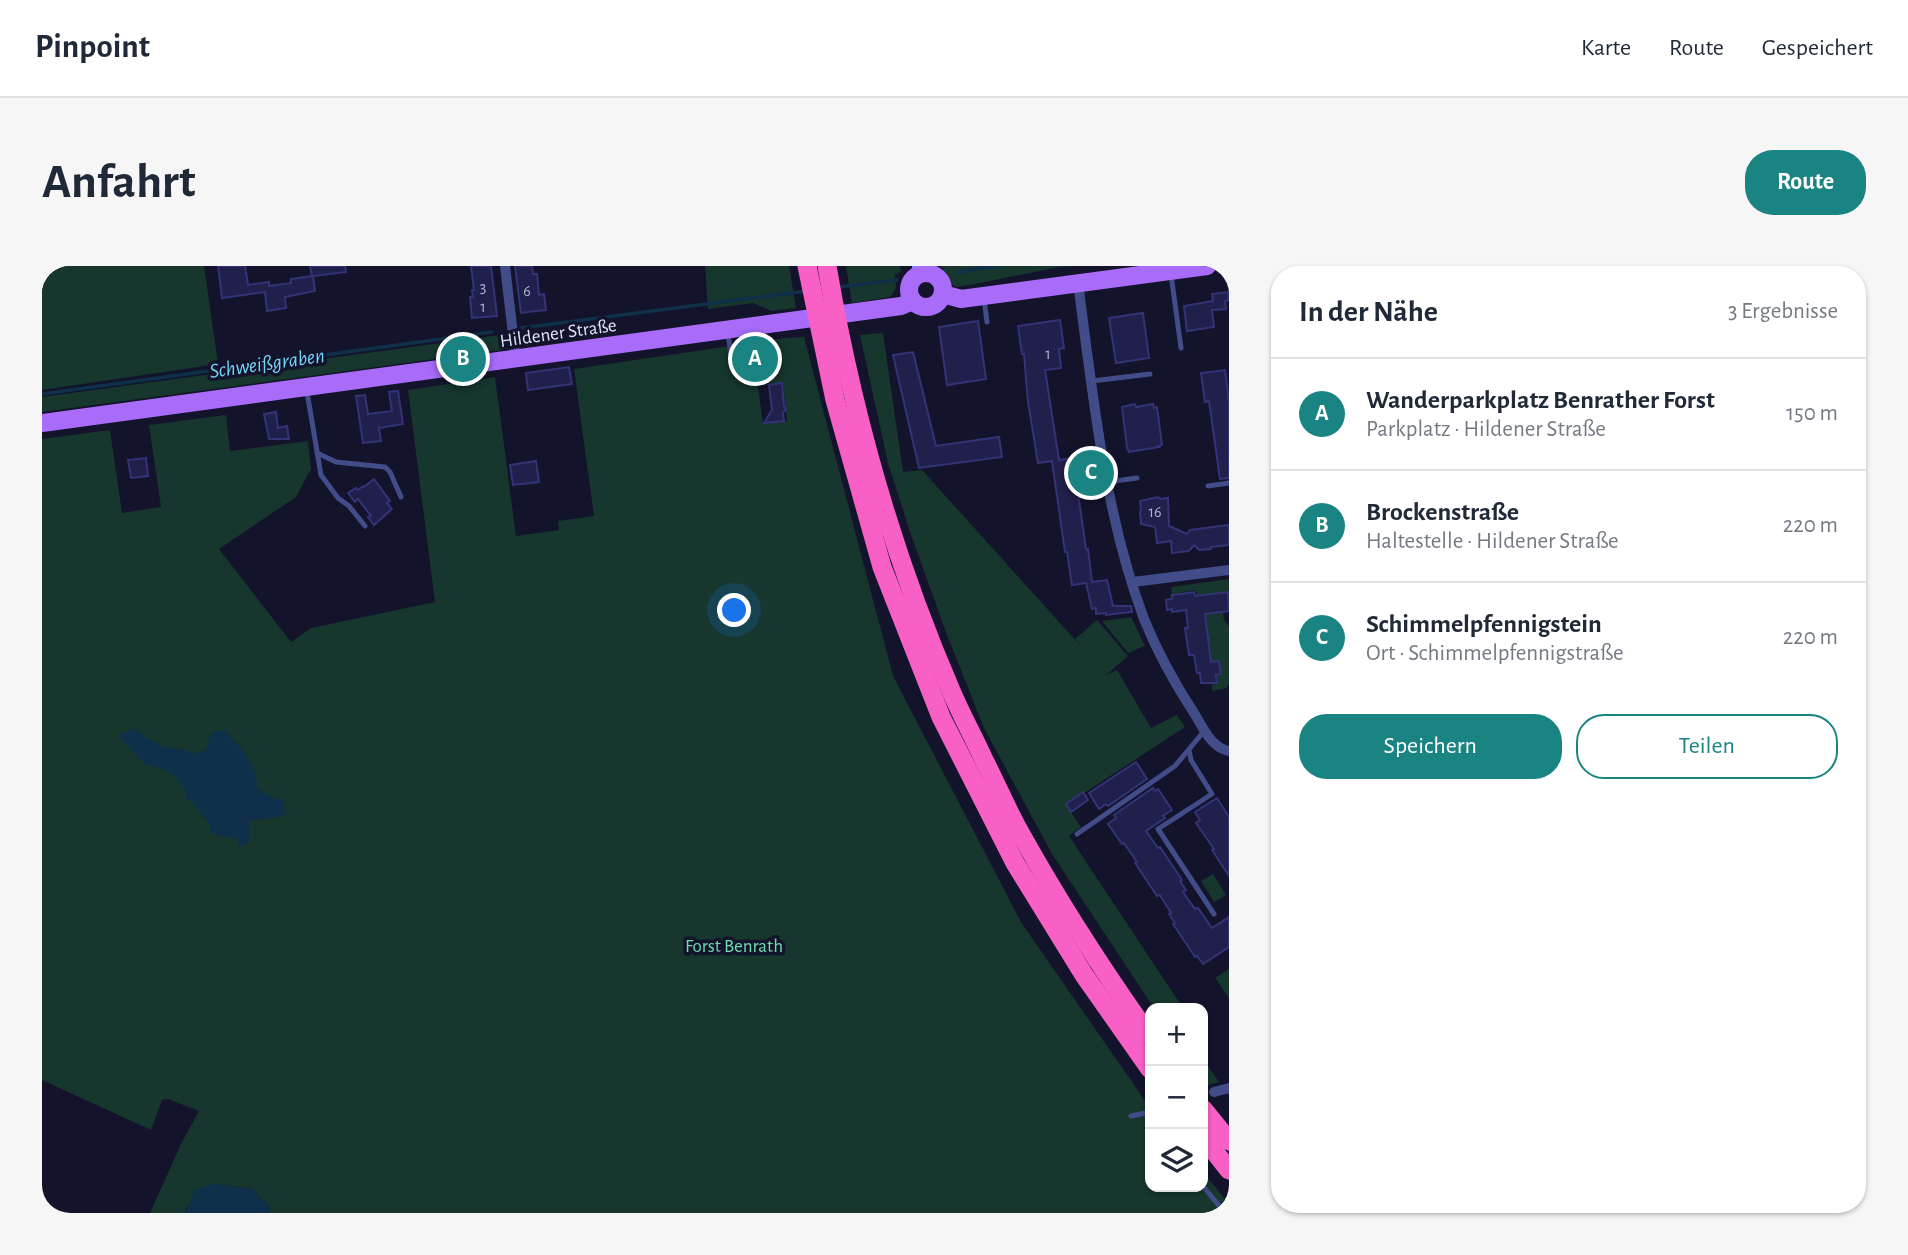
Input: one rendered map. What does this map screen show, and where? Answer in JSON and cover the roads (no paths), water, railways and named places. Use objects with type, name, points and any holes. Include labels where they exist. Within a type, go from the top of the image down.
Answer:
[{"type":"highway","points":[[828,272],[844,397],[876,479],[924,624],[953,695],[1021,835],[1095,958],[1145,1030]]},
{"type":"highway","points":[[808,274],[844,397],[882,567],[941,718],[1014,863],[1084,975],[1148,1066]]},
{"type":"highway","points":[[1208,1133],[1229,1141]]},
{"type":"highway","points":[[1208,1135],[1229,1170]]},
{"type":"main road","name":"Hildener Straße","points":[[42,423],[516,360],[901,306],[913,301],[922,307],[933,306],[943,294],[961,299],[1208,266]]},
{"type":"main road","points":[[913,301],[909,292],[910,282],[920,270],[932,273],[940,279],[943,294]]},
{"type":"street","points":[[505,266],[516,360]]},
{"type":"street","points":[[1078,283],[1107,482],[1145,621],[1186,699],[1214,744],[1229,751]]},
{"type":"street","points":[[1133,582],[1229,570]]},
{"type":"street","points":[[1214,1092],[1229,1088]]},
{"type":"lane","points":[[1181,268],[1181,348]]},
{"type":"lane","points":[[984,296],[987,322]]},
{"type":"lane","points":[[727,330],[734,365]]},
{"type":"lane","points":[[1092,381],[1150,374]]},
{"type":"lane","points":[[307,388],[321,475],[338,498],[349,506],[365,526]]},
{"type":"lane","points":[[317,453],[336,462],[385,467],[401,497]]},
{"type":"lane","points":[[1107,482],[1137,478]]},
{"type":"lane","points":[[1208,486],[1229,483]]},
{"type":"lane","points":[[1077,834],[1175,766],[1205,730]]},
{"type":"lane","points":[[1189,750],[1191,760],[1212,794],[1158,829],[1214,915]]},
{"type":"lane","points":[[1130,1116],[1145,1113]]},
{"type":"lane","points":[[1208,1192],[1225,1213]]},
{"type":"water","points":[[134,728],[146,738],[167,748],[184,749],[191,753],[206,749],[208,739],[214,731],[226,730],[249,761],[258,789],[277,800],[283,799],[284,816],[249,821],[249,843],[239,847],[237,839],[211,832],[209,823],[187,799],[177,778],[153,765],[148,767],[118,736]]},
{"type":"water","points":[[215,1184],[252,1189],[269,1207],[268,1213],[185,1213],[195,1189]]},
{"type":"waterway","name":"Schweißgraben","points":[[958,272],[995,266]]},
{"type":"waterway","name":"Schweißgraben","points":[[839,287],[897,280]]},
{"type":"waterway","name":"Schweißgraben","points":[[521,328],[807,291]]},
{"type":"waterway","name":"Schweißgraben","points":[[42,394],[492,332]]},
{"type":"place","name":"Brockenstraße","points":[[463,359]]},
{"type":"place","name":"Wanderparkplatz Benrather Forst","points":[[755,359]]},
{"type":"place","name":"Schimmelpfennigstein","points":[[1091,473]]},
{"type":"park label","name":"Forst Benrath","points":[[734,945]]}]
